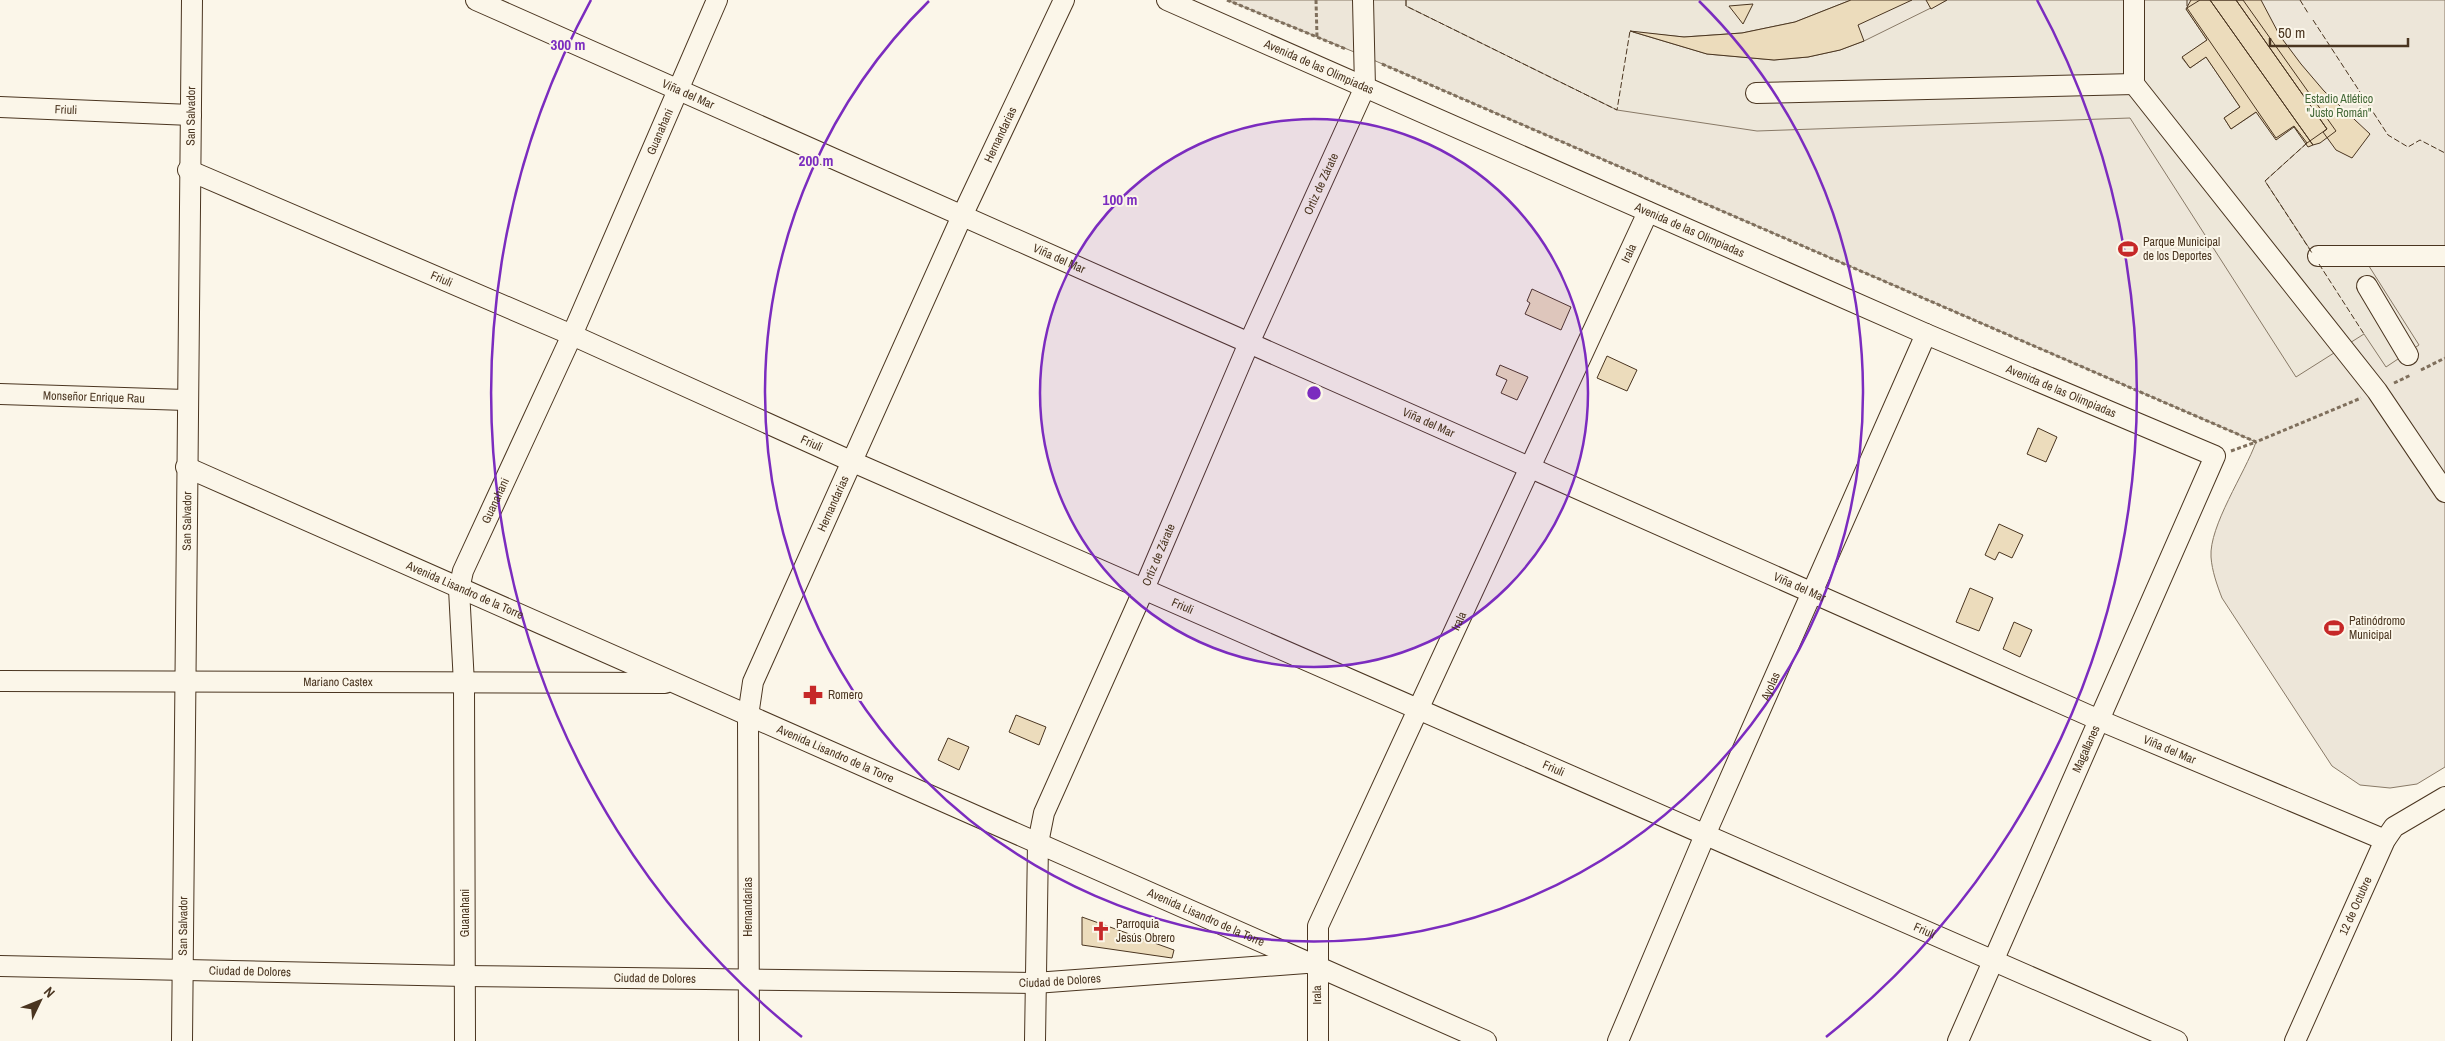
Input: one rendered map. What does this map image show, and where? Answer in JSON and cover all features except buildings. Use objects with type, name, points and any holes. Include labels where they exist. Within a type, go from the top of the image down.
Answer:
[{"type":"street","name":"San Salvador","points":[[182,1041],[184,969],[188,170],[191,115],[192,0]]},
{"type":"street","name":"Viña del Mar","points":[[476,0],[2099,720],[2385,840]]},
{"type":"street","name":"Guanahani","points":[[465,1041],[464,684],[459,589],[463,571],[572,335],[717,0]]},
{"type":"street","name":"Hernandarias","points":[[749,1041],[748,716],[753,682],[962,216],[1064,0]]},
{"type":"street","name":"Avenida de las Olimpiadas","points":[[1167,0],[1926,334],[2215,456]]},
{"type":"street","points":[[1363,0],[1365,87]]},
{"type":"street","points":[[2134,0],[2134,84],[2377,391],[2445,492]]},
{"type":"street","points":[[1756,93],[2134,84]]},
{"type":"street","name":"Ortiz de Zárate","points":[[1035,1041],[1038,843],[1044,813],[1144,589],[1249,343],[1365,87]]},
{"type":"street","name":"Friuli","points":[[0,107],[191,115]]},
{"type":"street","name":"Friuli","points":[[188,170],[572,335],[853,462],[2177,1041]]},
{"type":"street","name":"Irala","points":[[1318,1041],[1312,964],[1318,926],[1648,212]]},
{"type":"street","points":[[2318,256],[2445,256]]},
{"type":"street","points":[[2367,286],[2408,355]]},
{"type":"street","name":"Ayolas","points":[[1618,1041],[1704,835],[1810,592],[1926,334]]},
{"type":"street","name":"Monseñor Enrique Rau","points":[[0,394],[186,400]]},
{"type":"street","name":"Magallanes","points":[[1958,1041],[2215,456]]},
{"type":"street","name":"Avenida Lisandro de la Torre","points":[[186,467],[1486,1041]]},
{"type":"street","name":"Mariano Castex","points":[[0,681],[464,684],[675,683]]},
{"type":"street","name":"12 de Octubre","points":[[2295,1041],[2385,840],[2394,827],[2445,796]]},
{"type":"street","name":"Ciudad de Dolores","points":[[0,966],[465,976],[1035,983],[1312,964]]},
{"type":"path","points":[[1227,0],[1364,56],[2256,442]]},
{"type":"path","points":[[1316,0],[1317,38]]},
{"type":"path","points":[[2215,456],[2256,442],[2377,391]]},
{"type":"green space","name":"Parque Municipal de los Deportes","points":[[1227,0],[2445,0],[2445,767],[2417,784],[2390,788],[2360,785],[2332,766],[2222,598],[2212,567],[2212,544],[2221,515],[2256,442],[1364,56]]},
{"type":"shaded area","points":[[1406,0],[1851,0],[1795,22],[1742,33],[1684,37],[1633,32],[1707,54],[1774,60],[1808,57],[1840,50],[1864,41],[1947,0],[2199,0],[2186,9],[2207,40],[2182,58],[2190,68],[2206,57],[2240,107],[2224,118],[2231,129],[2258,111],[2294,126],[2307,143],[2265,181],[2319,263],[2367,263],[2419,345],[2386,367],[2364,334],[2296,377],[2130,118],[1757,131],[1617,110],[1406,6]]},
{"type":"fence","points":[[1406,0],[1406,6],[1617,110],[1630,31],[1632,31]]},
{"type":"fence","points":[[2187,0],[2187,8]]},
{"type":"fence","points":[[2300,0],[2308,13]]},
{"type":"fence","points":[[2313,20],[2388,135],[2408,147],[2420,140],[2445,153]]},
{"type":"fence","points":[[2307,143],[2265,181],[2312,253]]},
{"type":"fence","points":[[2319,264],[2364,334]]},
{"type":"place","name":"Parque Municipal de los Deportes","points":[[2128,249]]},
{"type":"place","name":"Patinódromo Municipal","points":[[2334,628]]},
{"type":"place","name":"Romero","points":[[813,695]]},
{"type":"place","name":"Parroquia Jesús Obrero","points":[[1101,931]]},
{"type":"park label","name":"Estadio Atlético \"Justo Román\"","points":[[2339,106]]}]
